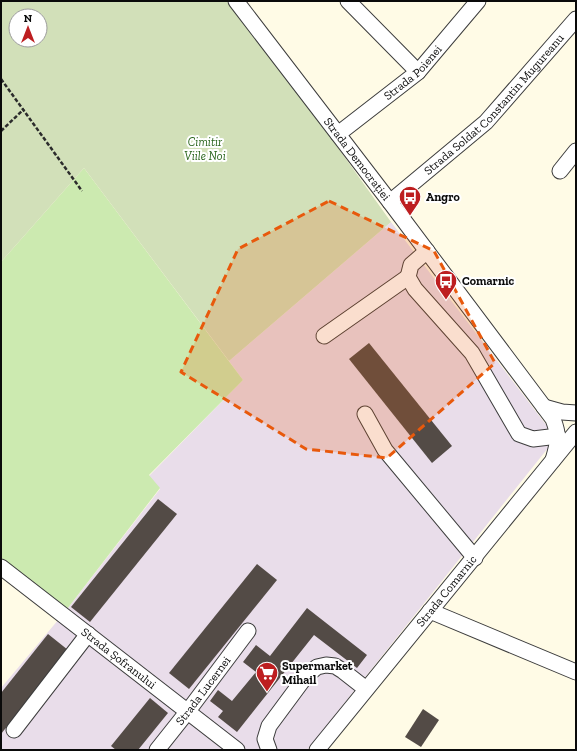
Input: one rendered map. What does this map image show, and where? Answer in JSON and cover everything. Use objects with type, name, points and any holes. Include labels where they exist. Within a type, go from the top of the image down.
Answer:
[{"type":"street","name":"Strada Democrației","points":[[236,1],[390,202],[553,419],[558,436]]},
{"type":"street","points":[[348,1],[418,72]]},
{"type":"street","name":"Strada Poienei","points":[[338,134],[418,72],[478,1]]},
{"type":"street","name":"Strada Soldat Constantin Mugureanu","points":[[390,202],[486,122],[576,19]]},
{"type":"street","points":[[560,170],[576,152]]},
{"type":"street","points":[[324,336],[408,277],[411,265],[426,251]]},
{"type":"street","points":[[408,277],[415,289],[472,353],[519,434],[533,439],[558,436],[558,444],[553,460]]},
{"type":"street","points":[[544,407],[562,412],[576,413]]},
{"type":"street","points":[[365,414],[385,450],[475,558]]},
{"type":"street","name":"Strada Comarnic","points":[[317,750],[475,558],[576,432]]},
{"type":"street","name":"Strada Șofranului","points":[[1,568],[237,750]]},
{"type":"street","points":[[430,611],[576,672]]},
{"type":"street","name":"Strada Lucernei","points":[[157,750],[188,712],[248,631]]},
{"type":"street","points":[[14,730],[88,634]]},
{"type":"street","points":[[269,750],[265,739],[268,726],[306,676],[317,667],[326,665],[334,666],[366,689]]},
{"type":"path","points":[[1,79],[82,191]]},
{"type":"path","points":[[1,131],[24,109]]},
{"type":"highlighted area","points":[[329,201],[434,251],[495,363],[387,458],[306,449],[181,372],[238,249]]},
{"type":"shaded area","points":[[391,222],[547,426],[548,448],[307,750],[226,750],[223,748],[221,750],[1,750],[1,688],[64,613],[160,489],[149,476],[243,380],[229,361]]},
{"type":"green space","name":"Cimitir Viile Noi","points":[[1,1],[228,1],[296,89],[391,222],[229,361],[84,168],[1,262]]},
{"type":"green space","points":[[84,168],[243,380],[149,475],[160,488],[64,613],[1,558],[1,262]]},
{"type":"building","points":[[369,343],[452,446],[432,463],[349,359]]},
{"type":"building","points":[[158,499],[177,514],[90,622],[71,607]]},
{"type":"building","points":[[257,564],[277,580],[189,689],[169,673]]},
{"type":"building","points":[[307,608],[367,655],[357,668],[314,635],[237,732],[218,717],[223,711],[210,701],[218,690],[232,701],[256,672],[243,662],[256,645],[270,656]]},
{"type":"building","points":[[48,634],[68,650],[1,734],[1,693]]},
{"type":"building","points":[[150,698],[168,713],[138,750],[116,750],[111,746]]},
{"type":"building","points":[[423,709],[439,720],[421,747],[405,737]]},
{"type":"place","name":"Angro","points":[[410,216]]},
{"type":"place","name":"Comarnic","points":[[446,300]]},
{"type":"place","name":"Supermarket Mihail","points":[[267,692]]}]
